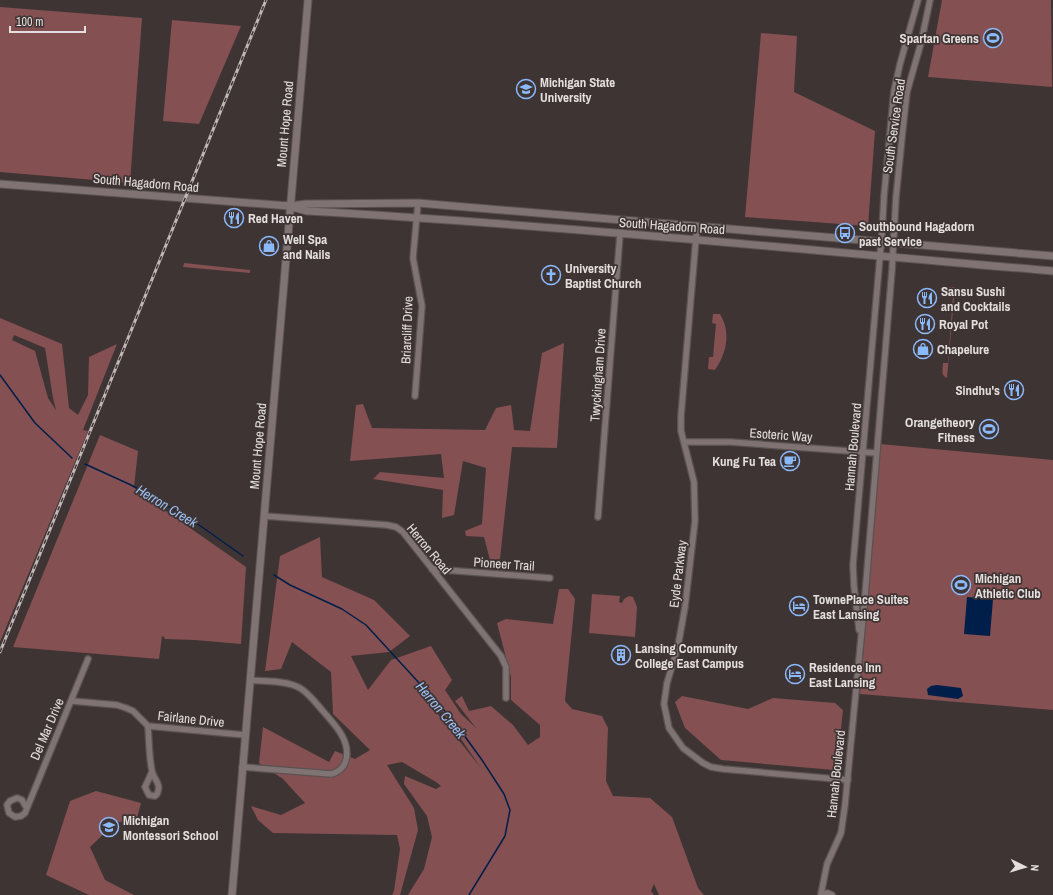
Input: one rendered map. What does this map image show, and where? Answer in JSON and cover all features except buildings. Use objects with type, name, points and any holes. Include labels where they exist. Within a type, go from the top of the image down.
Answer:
[{"type":"street","name":"Mount Hope Road","points":[[232,895],[308,0]]},
{"type":"street","name":"Hannah Boulevard","points":[[860,640],[853,565],[864,452],[884,196],[894,91],[918,0]]},
{"type":"street","name":"South Service Road","points":[[893,257],[896,197],[907,92],[921,43],[930,0]]},
{"type":"street","name":"South Hagadorn Road","points":[[0,184],[290,206],[306,204],[418,203],[1053,256]]},
{"type":"street","name":"Briarcliff Drive","points":[[415,396],[422,306],[413,258],[418,203]]},
{"type":"street","name":"South Hagadorn Road","points":[[290,206],[306,211],[416,218],[760,245],[1053,271]]},
{"type":"street","points":[[527,227],[525,222],[526,217],[530,212]]},
{"type":"street","points":[[645,236],[649,229],[646,222]]},
{"type":"street","name":"Eyde Parkway","points":[[697,226],[680,416],[681,431],[694,482],[695,521],[685,607],[678,646],[667,683],[664,704],[669,728],[682,748],[711,767],[848,780]]},
{"type":"street","points":[[760,245],[761,236],[767,232]]},
{"type":"street","name":"Twyckingham Drive","points":[[598,518],[620,234]]},
{"type":"street","name":"Hannah Boulevard","points":[[832,895],[828,893],[821,894],[827,864],[841,833],[848,780],[893,257]]},
{"type":"street","name":"Esoteric Way","points":[[685,442],[730,442],[876,454]]},
{"type":"street","name":"Herron Road","points":[[264,516],[393,526],[403,532],[501,656],[506,667],[506,698]]},
{"type":"street","name":"Pioneer Trail","points":[[432,569],[550,578]]},
{"type":"street","name":"Del Mar Drive","points":[[26,807],[88,660]]},
{"type":"street","points":[[242,767],[331,774],[337,772],[342,767],[347,754],[346,744],[341,732],[302,689],[289,684],[250,680]]},
{"type":"street","name":"Fairlane Drive","points":[[72,701],[117,705],[133,711],[148,726],[245,735]]},
{"type":"street","points":[[148,726],[152,772]]},
{"type":"shaded area","name":"Spartan Greens","points":[[942,0],[1051,0],[1052,87],[928,77]]},
{"type":"shaded area","points":[[0,7],[142,18],[130,183],[0,172]]},
{"type":"shaded area","points":[[172,20],[241,26],[199,124],[163,121]]},
{"type":"shaded area","points":[[761,33],[797,36],[794,92],[875,131],[868,226],[745,217]]},
{"type":"shaded area","points":[[184,263],[250,270],[250,273],[183,267]]},
{"type":"shaded area","points":[[949,287],[955,287],[947,378],[943,375],[942,370],[943,363],[948,363],[952,309],[947,308],[948,305],[952,305],[954,290],[949,289]]},
{"type":"shaded area","points":[[713,314],[720,314],[726,328],[725,350],[715,370],[708,369],[709,357],[713,357],[716,324],[712,323]]},
{"type":"shaded area","points":[[0,318],[62,344],[69,408],[78,415],[88,395],[89,357],[117,344],[83,430],[88,431],[0,642]],"holes":[[[14,335],[45,348],[53,398],[56,410],[48,398],[35,351],[12,340]]]},
{"type":"shaded area","points":[[564,343],[557,448],[512,447],[500,559],[490,560],[484,537],[466,536],[465,531],[482,524],[486,468],[463,461],[454,515],[442,518],[443,490],[373,479],[380,472],[444,478],[441,454],[350,461],[356,405],[363,404],[372,428],[485,430],[496,408],[511,405],[514,430],[530,431],[542,353]]},
{"type":"shaded area","points":[[100,435],[138,451],[134,487],[164,503],[160,507],[246,567],[241,644],[165,639],[162,636],[159,659],[13,647]]},
{"type":"shaded area","name":"Michigan Athletic Club","points":[[880,444],[1053,460],[1053,710],[860,694]]},
{"type":"shaded area","points":[[320,537],[322,577],[374,600],[410,636],[389,652],[351,656],[368,690],[391,660],[431,646],[452,680],[445,690],[461,714],[476,728],[455,701],[462,696],[469,711],[491,706],[513,725],[528,745],[540,737],[540,725],[511,700],[511,677],[497,623],[506,619],[553,624],[559,589],[568,589],[575,599],[565,701],[572,709],[602,716],[608,728],[606,781],[613,796],[650,798],[672,817],[698,888],[704,895],[659,895],[654,884],[651,891],[654,895],[408,895],[424,869],[432,837],[427,816],[404,784],[405,776],[436,789],[441,786],[402,762],[387,765],[414,808],[418,830],[400,895],[392,895],[394,891],[400,849],[397,835],[273,833],[258,820],[251,806],[281,815],[305,803],[283,779],[259,763],[263,727],[329,762],[335,751],[355,759],[370,750],[333,714],[331,672],[292,642],[281,669],[265,671],[280,556]],"holes":[[[437,703],[481,768],[433,708]]]},
{"type":"shaded area","points":[[592,594],[620,596],[619,602],[622,603],[624,599],[629,596],[633,597],[637,607],[635,637],[589,633]]},
{"type":"shaded area","points":[[682,696],[748,709],[773,698],[835,703],[843,710],[837,767],[834,770],[721,760],[685,728],[675,702]]},
{"type":"shaded area","points":[[96,791],[141,803],[137,818],[115,823],[90,847],[105,880],[134,895],[89,895],[46,875],[70,801]]},
{"type":"water","points":[[967,597],[993,599],[990,636],[964,634]]},
{"type":"water","points":[[937,685],[961,688],[963,696],[958,699],[928,695],[927,689],[931,686]]},
{"type":"waterway","name":"Herron Creek","points":[[0,375],[35,423],[72,458]]},
{"type":"waterway","name":"Herron Creek","points":[[85,464],[131,485],[192,520],[243,556]]},
{"type":"waterway","name":"Herron Creek","points":[[274,575],[290,585],[342,609],[366,625],[453,720],[504,794],[510,810],[505,836],[469,895]]},
{"type":"railway","points":[[0,652],[266,0]]},
{"type":"place","name":"Spartan Greens","points":[[993,38]]},
{"type":"place","name":"Michigan State University","points":[[526,89]]},
{"type":"place","name":"Red Haven","points":[[234,218]]},
{"type":"place","name":"Southbound Hagadorn past Service","points":[[845,233]]},
{"type":"place","name":"Well Spa and Nails","points":[[269,246]]},
{"type":"place","name":"University Baptist Church","points":[[551,275]]},
{"type":"place","name":"Sansu Sushi and Cocktails","points":[[927,298]]},
{"type":"place","name":"Royal Pot","points":[[925,324]]},
{"type":"place","name":"Chapelure","points":[[923,349]]},
{"type":"place","name":"Sindhu's","points":[[1014,390]]},
{"type":"place","name":"Orangetheory Fitness","points":[[989,429]]},
{"type":"place","name":"Kung Fu Tea","points":[[790,461]]},
{"type":"place","name":"Michigan Athletic Club","points":[[961,585]]},
{"type":"place","name":"TownePlace Suites East Lansing","points":[[799,606]]},
{"type":"place","name":"Lansing Community College East Campus","points":[[621,655]]},
{"type":"place","name":"Residence Inn East Lansing","points":[[795,674]]},
{"type":"place","name":"Michigan Montessori School","points":[[109,827]]}]
